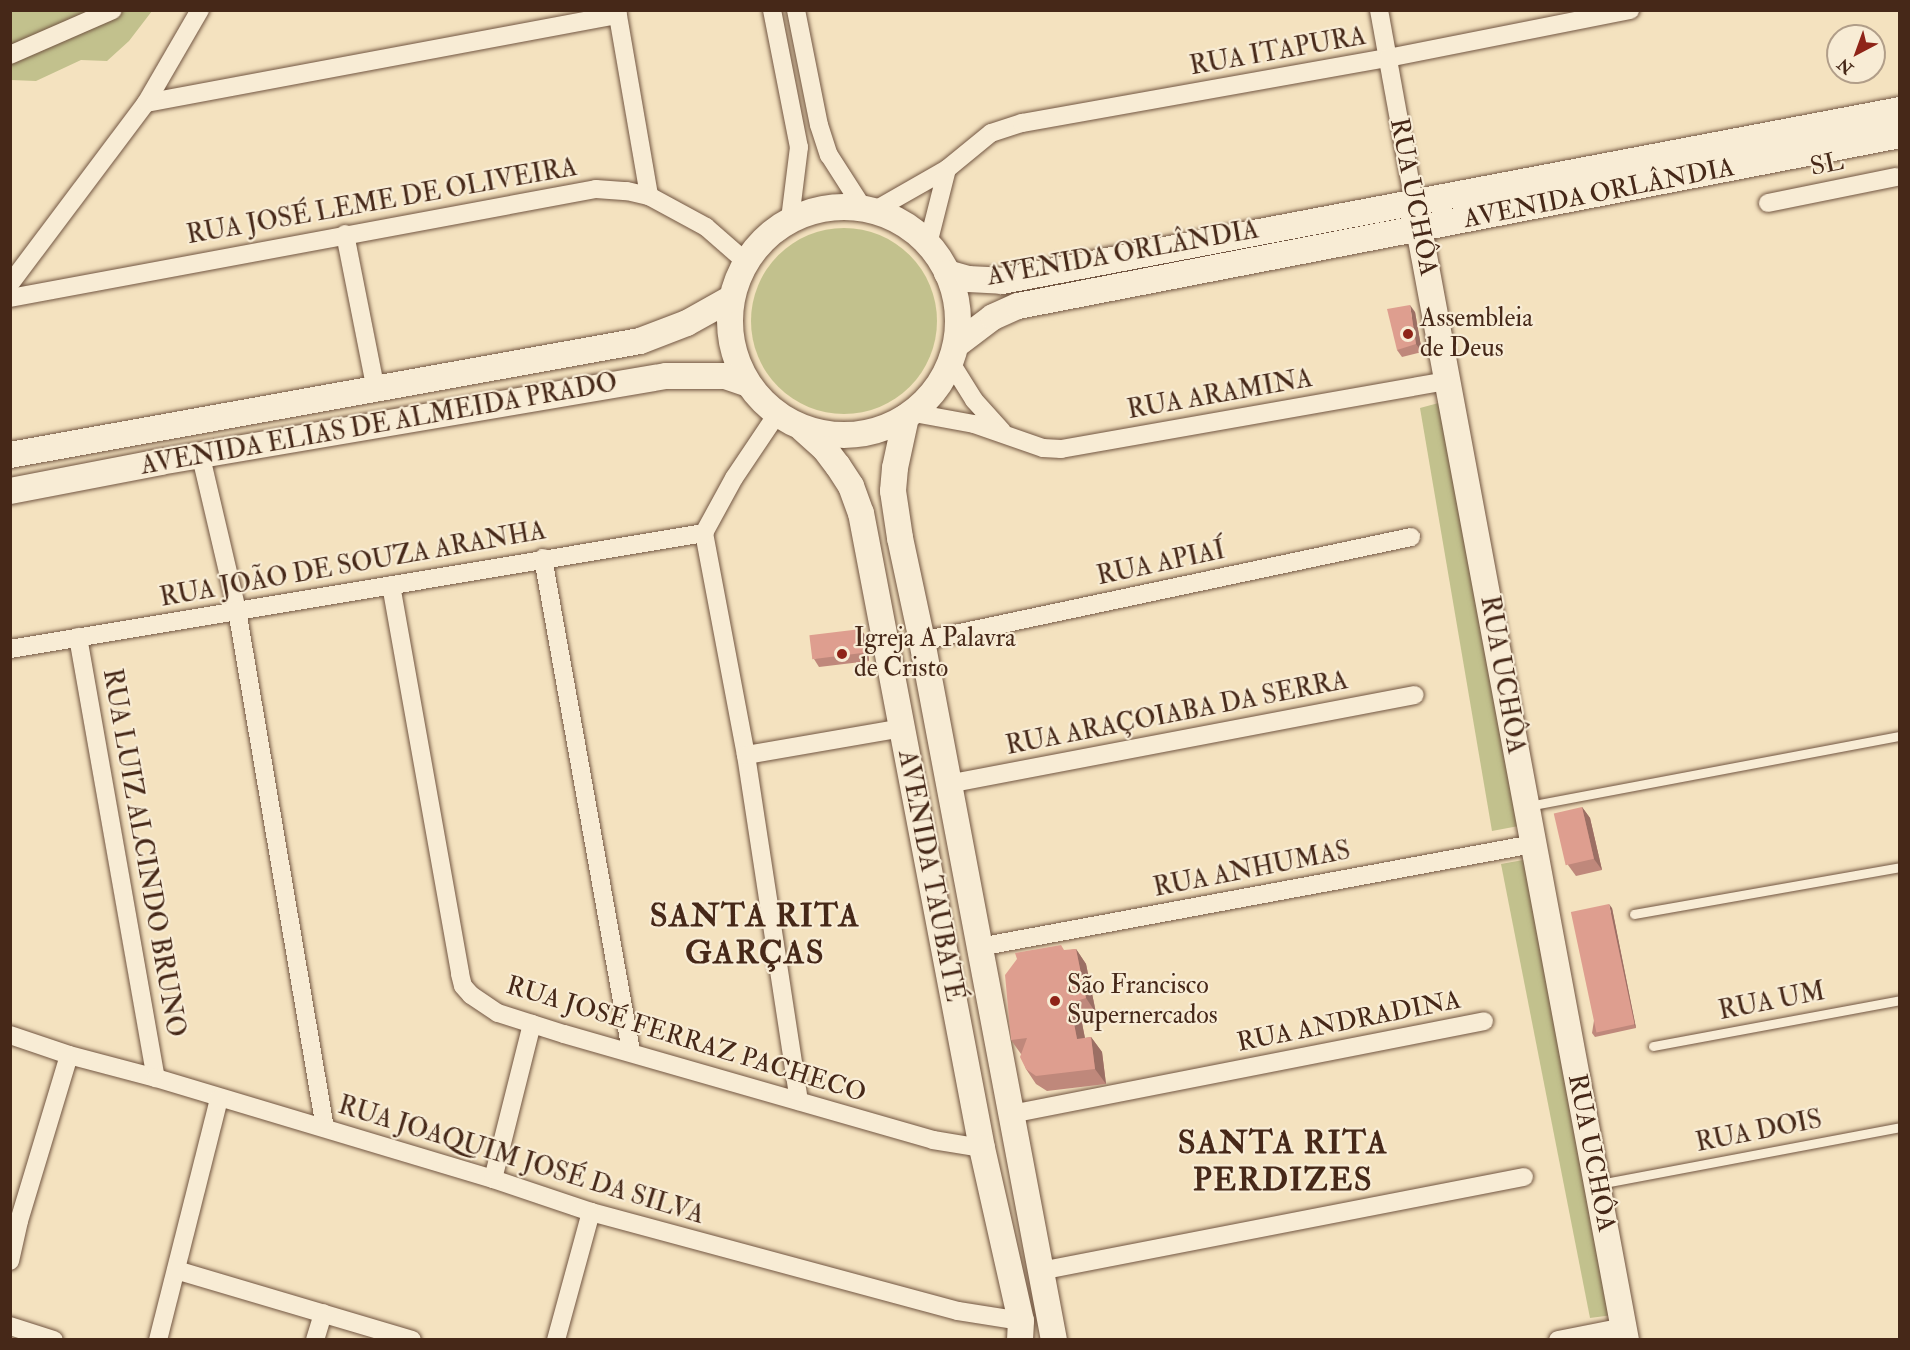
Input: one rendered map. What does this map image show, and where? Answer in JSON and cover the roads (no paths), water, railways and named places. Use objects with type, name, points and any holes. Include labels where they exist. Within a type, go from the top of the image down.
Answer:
[{"type":"street","points":[[10,55],[113,10]]},
{"type":"street","points":[[10,284],[146,103],[200,10]]},
{"type":"street","points":[[772,10],[799,147],[790,219]]},
{"type":"street","points":[[796,10],[819,124],[829,155],[870,208]]},
{"type":"street","name":"RUA UCHÔA","points":[[1379,10],[1625,1334]]},
{"type":"street","name":"RUA ITAPURA","points":[[870,208],[947,169],[991,133],[1022,123],[1388,58],[1630,10]]},
{"type":"street","points":[[146,103],[617,13],[649,196]]},
{"type":"street","name":"AVENIDA ORLÂNDIA","points":[[947,273],[968,279],[1002,280],[1899,110]]},
{"type":"street","name":"AVENIDA ORLÂNDIA","points":[[953,354],[993,317],[1018,306],[1899,135]]},
{"type":"street","points":[[928,244],[947,169]]},
{"type":"street","name":"SL","points":[[1768,202],[1896,177]]},
{"type":"street","name":"RUA JOSÉ LEME DE OLIVEIRA","points":[[10,298],[575,191],[627,191],[649,196],[706,227],[745,261]]},
{"type":"street","points":[[835,207],[870,208],[902,223],[928,244],[947,273],[958,307],[953,354],[937,388],[910,415],[869,433],[836,436],[803,429],[777,414],[748,384],[740,371],[731,346],[729,316],[732,298],[745,261],[763,239],[790,219],[835,207]]},
{"type":"street","points":[[345,234],[376,390]]},
{"type":"street","name":"AVENIDA ELIAS DE ALMEIDA PRADO","points":[[10,455],[640,341],[687,323],[732,298]]},
{"type":"street","name":"RUA ARAMINA","points":[[953,354],[974,400],[1003,433]]},
{"type":"street","name":"AVENIDA ELIAS DE ALMEIDA PRADO","points":[[10,491],[160,462],[201,457],[666,376],[725,376],[748,384]]},
{"type":"street","name":"RUA ARAMINA","points":[[910,415],[974,423],[1043,448],[1061,449],[1448,381]]},
{"type":"street","points":[[777,414],[734,478],[704,533],[747,756],[799,1101]]},
{"type":"street","name":"AVENIDA TAUBATÉ","points":[[910,415],[895,468],[893,491],[1054,1340]]},
{"type":"street","name":"AVENIDA TAUBATÉ","points":[[803,429],[825,449],[838,466],[851,486],[861,513],[982,1148],[1020,1330]]},
{"type":"street","points":[[201,457],[237,610],[325,1128]]},
{"type":"street","name":"RUA JOÃO DE SOUZA ARANHA","points":[[10,649],[543,558],[704,533]]},
{"type":"street","name":"RUA APIAÍ","points":[[922,641],[1411,537]]},
{"type":"street","points":[[543,558],[631,1051]]},
{"type":"street","name":"RUA JOSÉ FERRAZ PACHECO","points":[[391,585],[463,986],[478,1002],[498,1013],[532,1024],[933,1140],[982,1148]]},
{"type":"street","name":"RUA LUIZ ALCINDO BRUNO","points":[[78,637],[156,1078]]},
{"type":"street","name":"RUA ARAÇOIABA DA SERRA","points":[[948,784],[1415,695]]},
{"type":"street","points":[[747,756],[902,728]]},
{"type":"street","name":"RUA ANHUMAS","points":[[979,947],[1533,844]]},
{"type":"street","points":[[928,868],[963,863]]},
{"type":"street","name":"RUA ANDRADINA","points":[[1011,1114],[1484,1021]]},
{"type":"street","points":[[493,1179],[532,1024]]},
{"type":"street","name":"RUA JOAQUIM JOSÉ DA SILVA","points":[[10,1035],[69,1055],[156,1078],[219,1099],[325,1128],[493,1179],[591,1212],[958,1311],[1020,1330]]},
{"type":"street","points":[[10,1262],[15,1220],[69,1055]]},
{"type":"street","points":[[158,1340],[219,1099]]},
{"type":"street","points":[[1040,1270],[1524,1177]]},
{"type":"street","points":[[556,1340],[591,1212]]},
{"type":"street","points":[[176,1270],[412,1340]]},
{"type":"street","points":[[315,1340],[323,1313]]},
{"type":"street","points":[[1020,1330],[1049,1313]]},
{"type":"street","points":[[10,1326],[54,1340]]},
{"type":"street","points":[[1558,1340],[1625,1334]]},
{"type":"lane","points":[[1526,806],[1899,736]]},
{"type":"lane","points":[[1634,914],[1899,867]]},
{"type":"lane","name":"RUA UM","points":[[1653,1046],[1899,1000]]},
{"type":"lane","name":"RUA DOIS","points":[[1597,1184],[1899,1127]]},
{"type":"place","name":"Assembleia de Deus","points":[[1408,334]]},
{"type":"place","name":"Igreja A Palavra de Cristo","points":[[842,654]]},
{"type":"place","name":"São Francisco Supernercados","points":[[1055,1001]]},
{"type":"district","name":"SANTA RITA GARÇAS","points":[[755,936]]},
{"type":"district","name":"SANTA RITA PERDIZES","points":[[1283,1162]]}]
